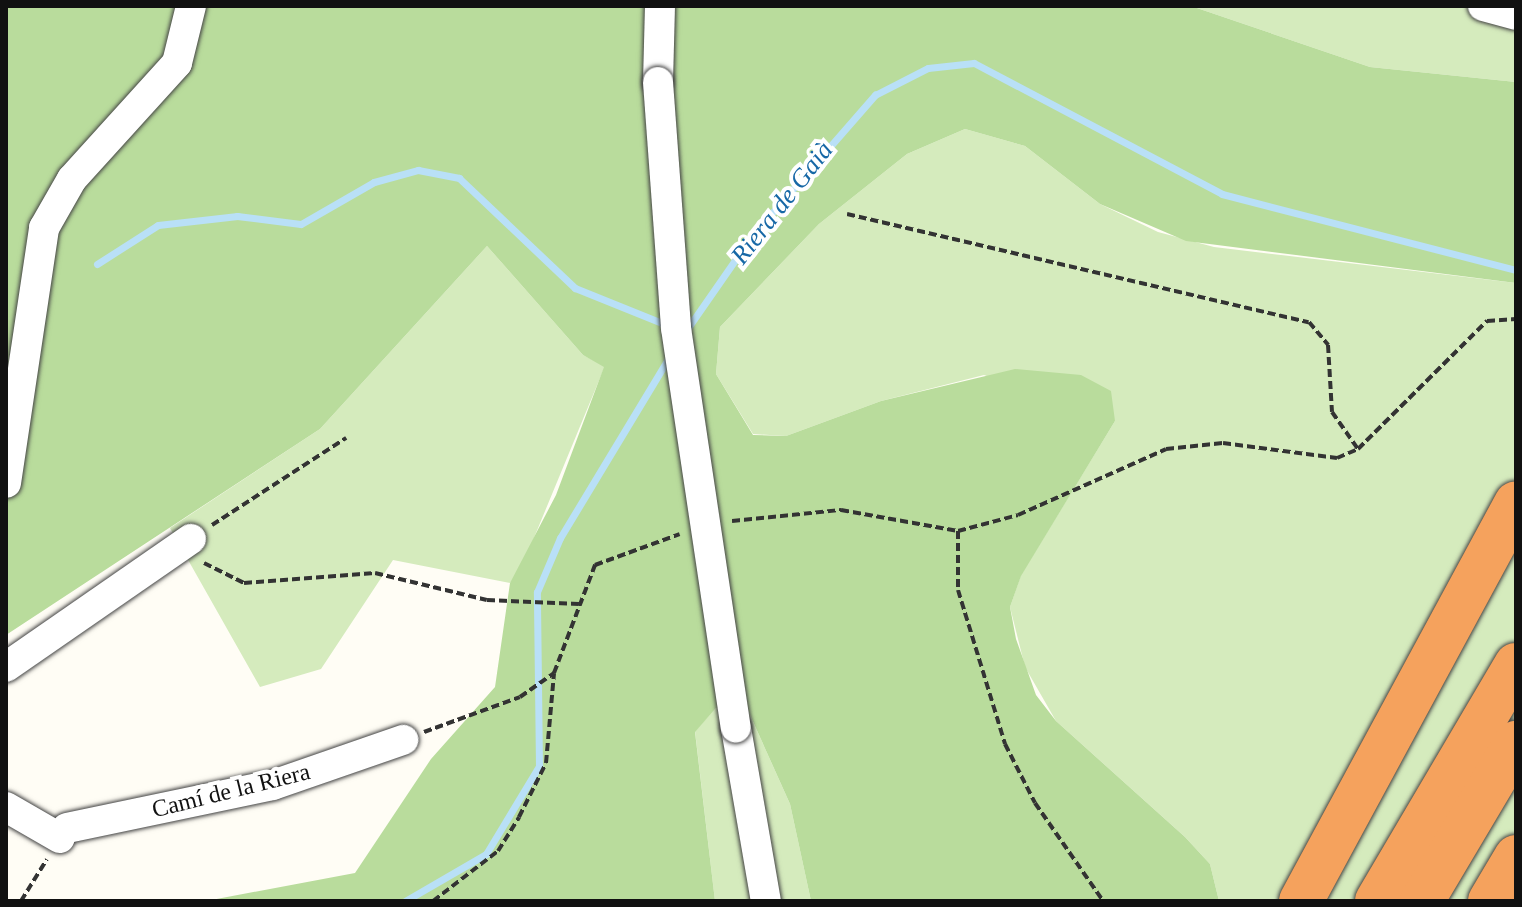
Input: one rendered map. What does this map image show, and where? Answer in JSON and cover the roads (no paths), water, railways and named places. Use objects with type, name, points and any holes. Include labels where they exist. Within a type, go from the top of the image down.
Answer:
[{"type":"highway","points":[[1301,901],[1516,503]]},
{"type":"highway","points":[[1377,901],[1516,665]]},
{"type":"highway","points":[[1422,901],[1516,743]]},
{"type":"highway","points":[[1490,901],[1516,857]]},
{"type":"street","points":[[6,483],[44,228],[72,179],[177,63],[191,6]]},
{"type":"street","points":[[660,6],[658,82],[678,343],[736,728],[766,901]]},
{"type":"street","points":[[1483,6],[1516,15]]},
{"type":"street","points":[[6,667],[191,539]]},
{"type":"street","name":"Camí de la Riera","points":[[6,807],[63,833],[273,785],[403,740]]},
{"type":"waterway","name":"Riera de Gaià","points":[[685,332],[751,237],[875,95],[928,68],[974,63],[1222,194],[1516,270]]},
{"type":"waterway","points":[[97,264],[158,225],[237,216],[301,224],[374,182],[418,170],[459,178],[575,288],[667,325]]},
{"type":"waterway","name":"Riera de Gaià","points":[[405,901],[486,854],[539,766],[537,592],[560,538],[670,356]]}]
